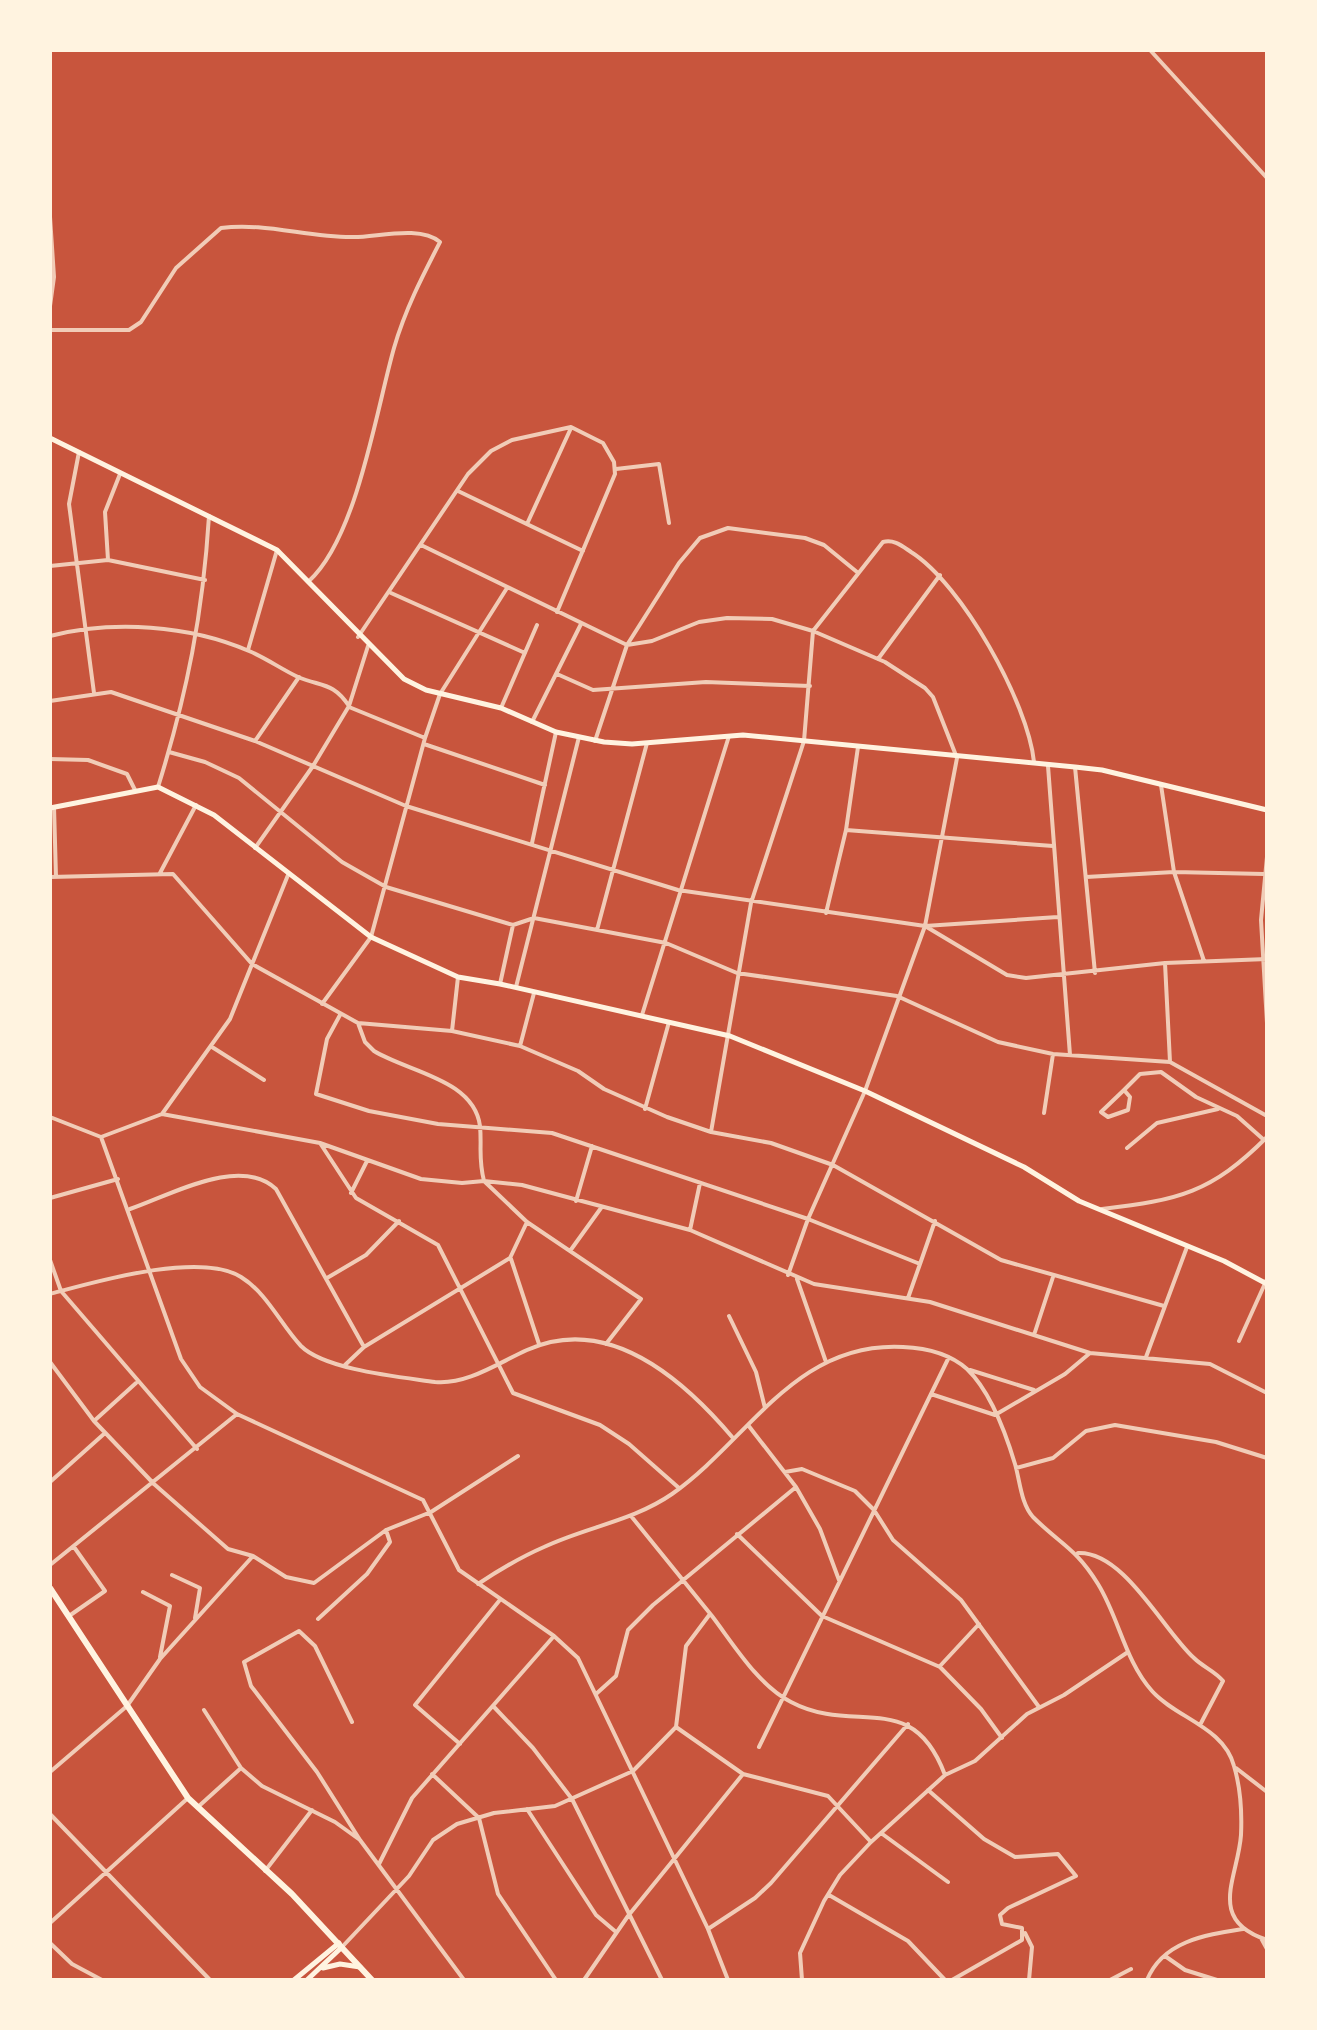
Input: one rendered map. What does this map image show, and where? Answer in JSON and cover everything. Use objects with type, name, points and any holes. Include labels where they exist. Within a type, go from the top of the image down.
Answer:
[{"type":"main road","points":[[50,438],[277,550],[358,637],[404,679],[440,694],[501,708],[556,732],[595,741],[647,743],[729,736],[804,741],[1075,767],[1267,810]]},
{"type":"main road","points":[[52,808],[158,787],[196,805],[371,937],[458,977],[730,1036],[865,1091],[1024,1167],[1100,1210],[1266,1282]]},
{"type":"main road","points":[[50,1588],[196,1808],[265,1871],[372,1980]]},
{"type":"main road","points":[[307,1980],[340,1945]]},
{"type":"main road","points":[[294,1980],[340,1945]]},
{"type":"main road","points":[[319,1970],[340,1964],[362,1967]]},
{"type":"street","points":[[1150,50],[1267,178]]},
{"type":"street","points":[[50,217],[50,306]]},
{"type":"street","points":[[50,330],[111,333],[129,330],[141,322],[176,268],[221,228],[259,228],[341,238],[425,234],[440,242],[406,312],[340,531],[318,573],[309,581]]},
{"type":"street","points":[[527,524],[571,427]]},
{"type":"street","points":[[358,637],[391,593],[468,474],[491,451],[512,440],[571,427],[601,440],[611,454],[616,469],[557,612]]},
{"type":"street","points":[[79,452],[69,504],[74,561],[94,693]]},
{"type":"street","points":[[616,469],[659,464],[669,523]]},
{"type":"street","points":[[108,560],[105,512],[120,473]]},
{"type":"street","points":[[458,491],[583,551]]},
{"type":"street","points":[[158,787],[181,716],[197,636],[209,516]]},
{"type":"street","points":[[595,741],[627,645],[693,544],[718,529],[738,528],[816,541],[857,572]]},
{"type":"street","points":[[711,1132],[751,903],[804,741],[813,631],[857,572],[887,540],[913,553],[940,575],[964,604],[987,644],[1026,729],[1034,765]]},
{"type":"street","points":[[421,545],[627,645],[670,635],[699,622],[727,618],[772,619],[813,631],[878,659],[918,682],[933,697],[957,758],[925,926],[865,1091],[808,1219],[788,1275]]},
{"type":"street","points":[[248,650],[277,550]]},
{"type":"street","points":[[50,566],[74,561],[108,560],[205,580]]},
{"type":"street","points":[[878,659],[940,575]]},
{"type":"street","points":[[322,1004],[371,937],[440,694],[507,588]]},
{"type":"street","points":[[391,593],[525,653]]},
{"type":"street","points":[[532,722],[581,624]]},
{"type":"street","points":[[501,708],[537,625]]},
{"type":"street","points":[[50,636],[86,627],[138,626],[197,636],[248,650],[299,677],[338,689],[349,706],[425,741],[545,785]]},
{"type":"street","points":[[255,848],[313,766],[349,706],[368,646]]},
{"type":"street","points":[[557,674],[593,690],[706,682],[810,686]]},
{"type":"street","points":[[255,741],[299,677]]},
{"type":"street","points":[[50,701],[111,692],[255,741],[406,806],[678,890],[925,926],[1058,917]]},
{"type":"street","points":[[532,843],[556,732]]},
{"type":"street","points":[[642,1015],[666,943],[678,890],[729,736]]},
{"type":"street","points":[[516,988],[579,737]]},
{"type":"street","points":[[597,930],[647,743]]},
{"type":"street","points":[[826,913],[846,830],[858,747]]},
{"type":"street","points":[[169,752],[205,762],[239,778],[342,862],[386,887],[513,925],[534,918],[666,943],[737,973],[897,996],[998,1042],[1053,1054],[1170,1062],[1267,1116]]},
{"type":"street","points":[[50,759],[88,760],[127,774],[135,790]]},
{"type":"street","points":[[1048,766],[1070,1055]]},
{"type":"street","points":[[1075,767],[1095,973]]},
{"type":"street","points":[[1161,784],[1174,872],[1204,961]]},
{"type":"street","points":[[160,873],[196,805]]},
{"type":"street","points":[[52,808],[53,877],[160,873],[176,876],[207,917],[252,964],[340,1015],[358,1023],[452,1031],[520,1046],[578,1071],[604,1089],[645,1109],[711,1132],[771,1143],[833,1165],[984,1252],[1053,1277],[1164,1306]]},
{"type":"street","points":[[846,830],[1053,846]]},
{"type":"street","points":[[1267,857],[1264,874],[1267,1023]]},
{"type":"street","points":[[1086,877],[1174,872],[1264,874]]},
{"type":"street","points":[[162,1114],[212,1047],[235,1009],[288,875]]},
{"type":"street","points":[[500,984],[513,925]]},
{"type":"street","points":[[925,926],[1007,975],[1026,978],[1095,973],[1165,963],[1264,959]]},
{"type":"street","points":[[1165,963],[1170,1062]]},
{"type":"street","points":[[452,1031],[458,977]]},
{"type":"street","points":[[520,1046],[534,993]]},
{"type":"street","points":[[340,1015],[327,1039],[316,1094],[393,1117],[539,1131],[593,1146],[808,1219],[920,1264]]},
{"type":"street","points":[[645,1109],[669,1021]]},
{"type":"street","points":[[358,1023],[365,1042],[374,1051],[471,1100],[480,1127],[478,1154],[484,1181],[527,1222],[641,1299],[606,1344]]},
{"type":"street","points":[[212,1047],[264,1080]]},
{"type":"street","points":[[1044,1113],[1053,1054]]},
{"type":"street","points":[[1100,1210],[1154,1203],[1201,1190],[1266,1138],[1237,1116],[1161,1072],[1140,1074],[1101,1112],[1108,1117],[1128,1110],[1130,1097],[1124,1090]]},
{"type":"street","points":[[1127,1148],[1157,1123],[1221,1109]]},
{"type":"street","points":[[50,1117],[101,1137],[162,1114],[320,1143],[421,1179],[522,1185],[690,1230],[797,1279],[908,1298],[970,1313],[1090,1353],[1210,1364],[1267,1393]]},
{"type":"street","points":[[101,1137],[152,1270],[181,1359],[200,1387],[237,1414],[423,1500],[447,1552],[459,1570],[499,1601],[554,1636],[578,1658],[708,1929],[728,1980]]},
{"type":"street","points":[[320,1143],[351,1193],[438,1245],[513,1393],[600,1425],[629,1444],[679,1488]]},
{"type":"street","points":[[576,1201],[593,1146]]},
{"type":"street","points":[[351,1193],[367,1161]]},
{"type":"street","points":[[130,1209],[220,1177],[253,1175],[276,1189],[364,1347]]},
{"type":"street","points":[[50,1198],[118,1179]]},
{"type":"street","points":[[690,1230],[700,1183]]},
{"type":"street","points":[[570,1251],[601,1208]]},
{"type":"street","points":[[327,1278],[366,1255],[399,1221]]},
{"type":"street","points":[[908,1298],[935,1221]]},
{"type":"street","points":[[345,1365],[364,1347],[510,1258],[527,1222]]},
{"type":"street","points":[[1146,1357],[1187,1246]]},
{"type":"street","points":[[510,1258],[539,1344]]},
{"type":"street","points":[[50,1260],[61,1291],[197,1449]]},
{"type":"street","points":[[50,1294],[152,1270],[216,1270],[242,1277],[308,1352],[345,1365],[447,1383],[539,1344],[580,1338],[606,1344],[673,1375],[699,1398],[733,1438]]},
{"type":"street","points":[[1034,1335],[1053,1277]]},
{"type":"street","points":[[797,1279],[826,1362]]},
{"type":"street","points":[[1239,1341],[1266,1282]]},
{"type":"street","points":[[729,1316],[756,1372],[765,1408]]},
{"type":"street","points":[[478,1584],[545,1546],[631,1516],[679,1488],[792,1381],[826,1362],[885,1346],[926,1348],[949,1357],[967,1370],[1034,1390]]},
{"type":"street","points":[[995,1415],[1065,1374],[1090,1353]]},
{"type":"street","points":[[759,1747],[949,1357]]},
{"type":"street","points":[[50,1362],[105,1433],[154,1484],[228,1549],[253,1556],[286,1577],[314,1583],[386,1530],[431,1512],[518,1456]]},
{"type":"street","points":[[967,1370],[995,1415],[1016,1468],[1028,1511],[1077,1553],[1100,1587],[1128,1652],[1151,1690],[1179,1714],[1218,1739],[1234,1766],[1267,1792]]},
{"type":"street","points":[[94,1421],[137,1382]]},
{"type":"street","points":[[931,1394],[995,1415]]},
{"type":"street","points":[[50,1565],[237,1414]]},
{"type":"street","points":[[748,1425],[796,1487],[820,1529],[839,1580]]},
{"type":"street","points":[[1016,1468],[1053,1458],[1086,1431],[1115,1425],[1216,1442],[1267,1458]]},
{"type":"street","points":[[50,1482],[105,1433]]},
{"type":"street","points":[[785,1472],[802,1469],[855,1491],[874,1510],[893,1540],[961,1600],[1039,1707]]},
{"type":"street","points":[[596,1694],[616,1676],[628,1630],[737,1534],[796,1487]]},
{"type":"street","points":[[631,1516],[747,1662],[784,1699],[810,1710],[908,1724],[926,1737],[945,1775]]},
{"type":"street","points":[[318,1619],[367,1574],[390,1542],[386,1530]]},
{"type":"street","points":[[737,1534],[822,1616],[940,1667],[981,1709],[1002,1738]]},
{"type":"street","points":[[69,1616],[105,1591],[74,1546]]},
{"type":"street","points":[[1077,1553],[1089,1552],[1105,1560],[1145,1595],[1194,1658],[1223,1681],[1200,1725]]},
{"type":"street","points":[[50,1772],[127,1706],[160,1659],[253,1556]]},
{"type":"street","points":[[172,1575],[200,1588],[194,1621]]},
{"type":"street","points":[[143,1592],[170,1606],[160,1659]]},
{"type":"street","points":[[460,1744],[415,1705],[499,1601]]},
{"type":"street","points":[[340,1945],[396,1891],[433,1840],[457,1824],[555,1806],[633,1771],[676,1727],[686,1646],[710,1614]]},
{"type":"street","points":[[940,1667],[979,1624]]},
{"type":"street","points":[[352,1722],[315,1646],[299,1631],[244,1662],[251,1686],[317,1772],[396,1891],[464,1980]]},
{"type":"street","points":[[379,1864],[401,1814],[432,1774],[554,1636]]},
{"type":"street","points":[[802,1980],[800,1953],[828,1895],[840,1875],[871,1842],[945,1775],[975,1761],[1039,1707],[1064,1695],[1128,1652]]},
{"type":"street","points":[[494,1707],[533,1748],[572,1799],[662,1980]]},
{"type":"street","points":[[204,1710],[241,1768],[262,1786],[335,1822],[360,1840]]},
{"type":"street","points":[[708,1929],[755,1898],[908,1724]]},
{"type":"street","points":[[676,1727],[743,1774],[816,1792],[840,1804],[871,1842]]},
{"type":"street","points":[[1234,1766],[1241,1836],[1229,1895],[1231,1910],[1243,1929],[1264,1939],[1267,1949]]},
{"type":"street","points":[[196,1808],[241,1768]]},
{"type":"street","points":[[432,1774],[479,1818],[498,1894],[556,1980]]},
{"type":"street","points":[[584,1980],[628,1916],[675,1862],[743,1774]]},
{"type":"street","points":[[928,1790],[984,1839],[1015,1857],[1058,1854],[1076,1876],[1008,1908],[1000,1915],[1002,1924],[1022,1928],[1032,1947],[1029,1980]]},
{"type":"street","points":[[50,1923],[188,1798]]},
{"type":"street","points":[[527,1809],[596,1915],[616,1932]]},
{"type":"street","points":[[265,1871],[312,1810]]},
{"type":"street","points":[[50,1814],[210,1980]]},
{"type":"street","points":[[881,1833],[948,1882]]},
{"type":"street","points":[[828,1895],[908,1941],[945,1980]]},
{"type":"street","points":[[1146,1980],[1165,1956],[1193,1937],[1243,1929]]},
{"type":"street","points":[[952,1980],[1022,1940],[1025,1933]]},
{"type":"street","points":[[50,1943],[72,1964],[102,1980]]},
{"type":"street","points":[[1165,1956],[1185,1970],[1217,1980]]},
{"type":"street","points":[[1110,1980],[1131,1969]]}]
